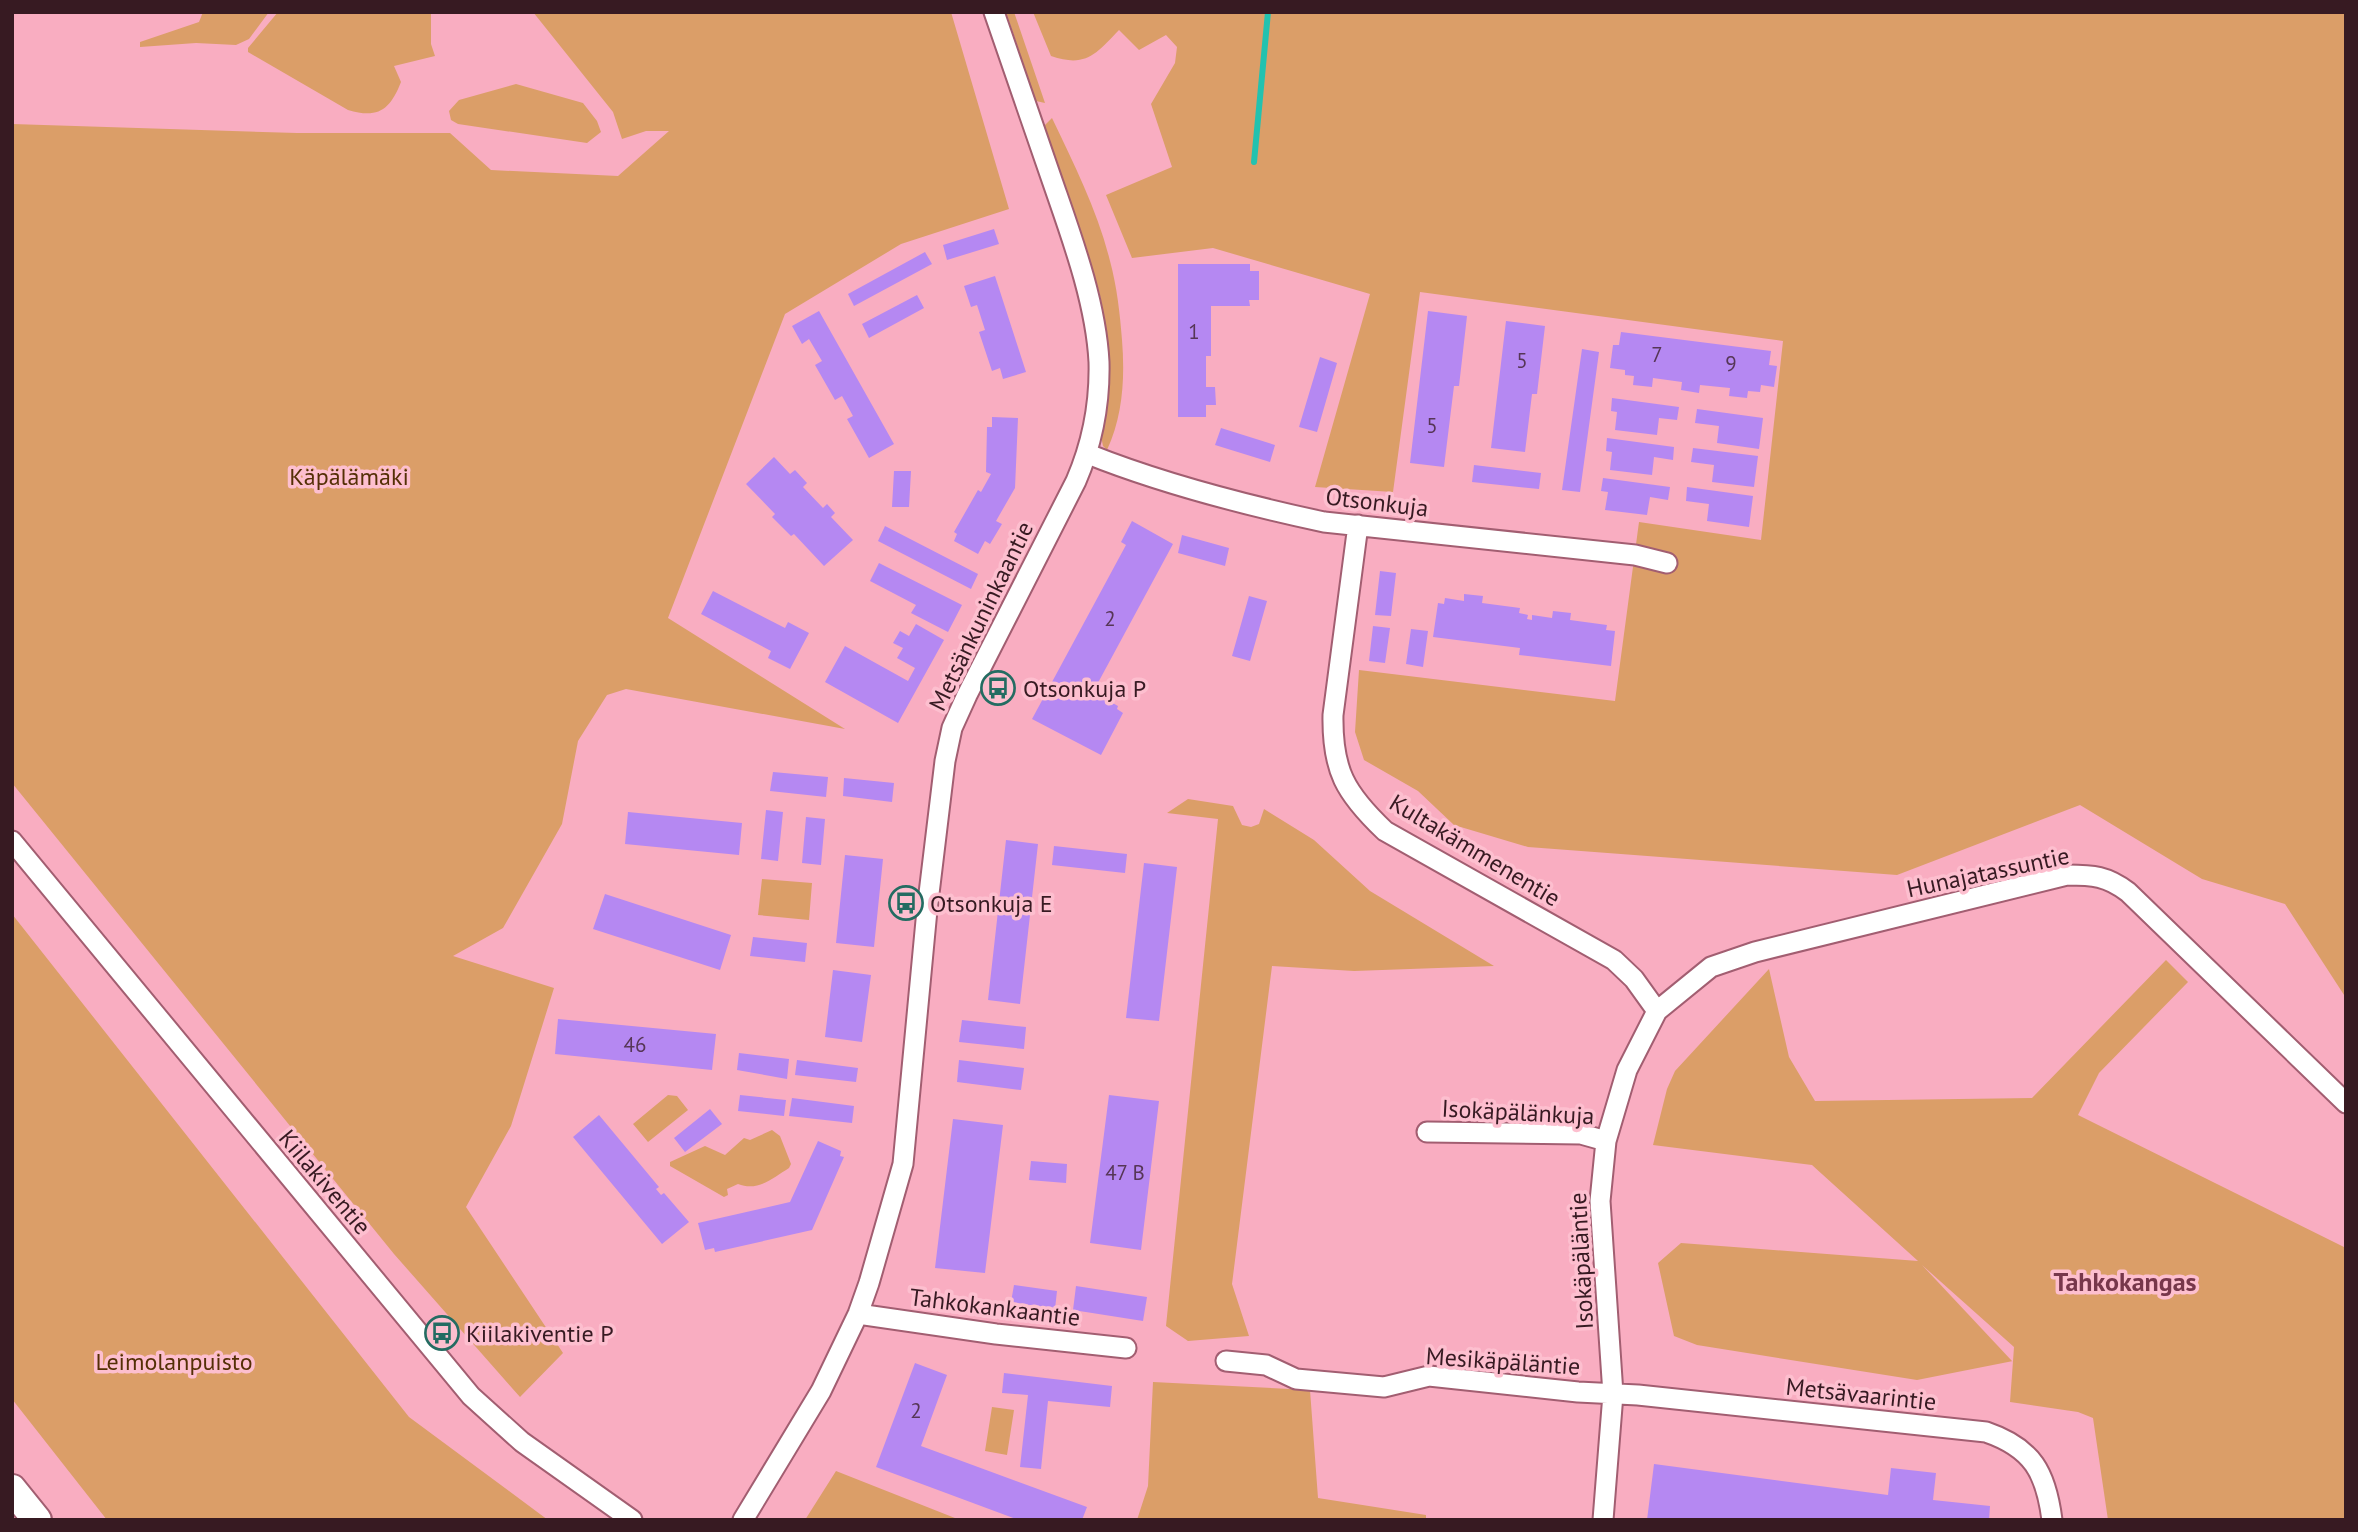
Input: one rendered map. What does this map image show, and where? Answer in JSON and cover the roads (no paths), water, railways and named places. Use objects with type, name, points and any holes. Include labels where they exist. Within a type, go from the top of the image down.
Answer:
[{"type":"highway","points":[[12,1489],[37,1520]]},
{"type":"street","name":"Metsänkuninkaantie","points":[[743,1520],[821,1391],[858,1314],[869,1283],[904,1164],[927,911],[945,761],[953,729],[967,695],[1076,481],[1088,454],[1096,410],[1098,362],[1094,321],[1071,236],[994,12]]},
{"type":"street","name":"Otsonkuja","points":[[1088,454],[1174,483],[1324,522],[1635,555],[1667,564]]},
{"type":"street","name":"Kultakämmenentie","points":[[1358,525],[1333,715],[1333,742],[1339,770],[1349,791],[1385,831],[1614,960],[1634,979],[1657,1011]]},
{"type":"street","name":"Kiilakiventie","points":[[12,841],[471,1396],[522,1442],[632,1520]]},
{"type":"street","name":"Hunajatassuntie","points":[[1657,1011],[1712,967],[1755,951],[2067,875],[2087,875],[2113,881],[2128,892],[2346,1103]]},
{"type":"street","name":"Isokäpäläntie","points":[[1603,1520],[1613,1394],[1600,1201],[1606,1141],[1627,1070],[1657,1011]]},
{"type":"street","name":"Isokäpälänkuja","points":[[1427,1132],[1581,1134],[1606,1141]]},
{"type":"street","name":"Tahkokankaantie","points":[[858,1314],[996,1334],[1126,1348]]},
{"type":"street","name":"Mesikäpäläntie","points":[[1226,1360],[1266,1365],[1296,1379],[1384,1387],[1429,1376],[1613,1394]]},
{"type":"street","name":"Metsävaarintie","points":[[1613,1394],[1986,1432],[2010,1443],[2035,1465],[2049,1492],[2052,1520]]},
{"type":"waterway","points":[[1254,162],[1268,12]]},
{"type":"place","name":"Otsonkuja P","points":[[998,688]]},
{"type":"place","name":"Otsonkuja E","points":[[906,903]]},
{"type":"place","name":"Kiilakiventie P","points":[[442,1333]]},
{"type":"district","name":"Tahkokangas","points":[[2125,1281]]},
{"type":"park label","name":"Käpälämäki","points":[[349,476]]},
{"type":"park label","name":"Leimolanpuisto","points":[[174,1361]]}]
